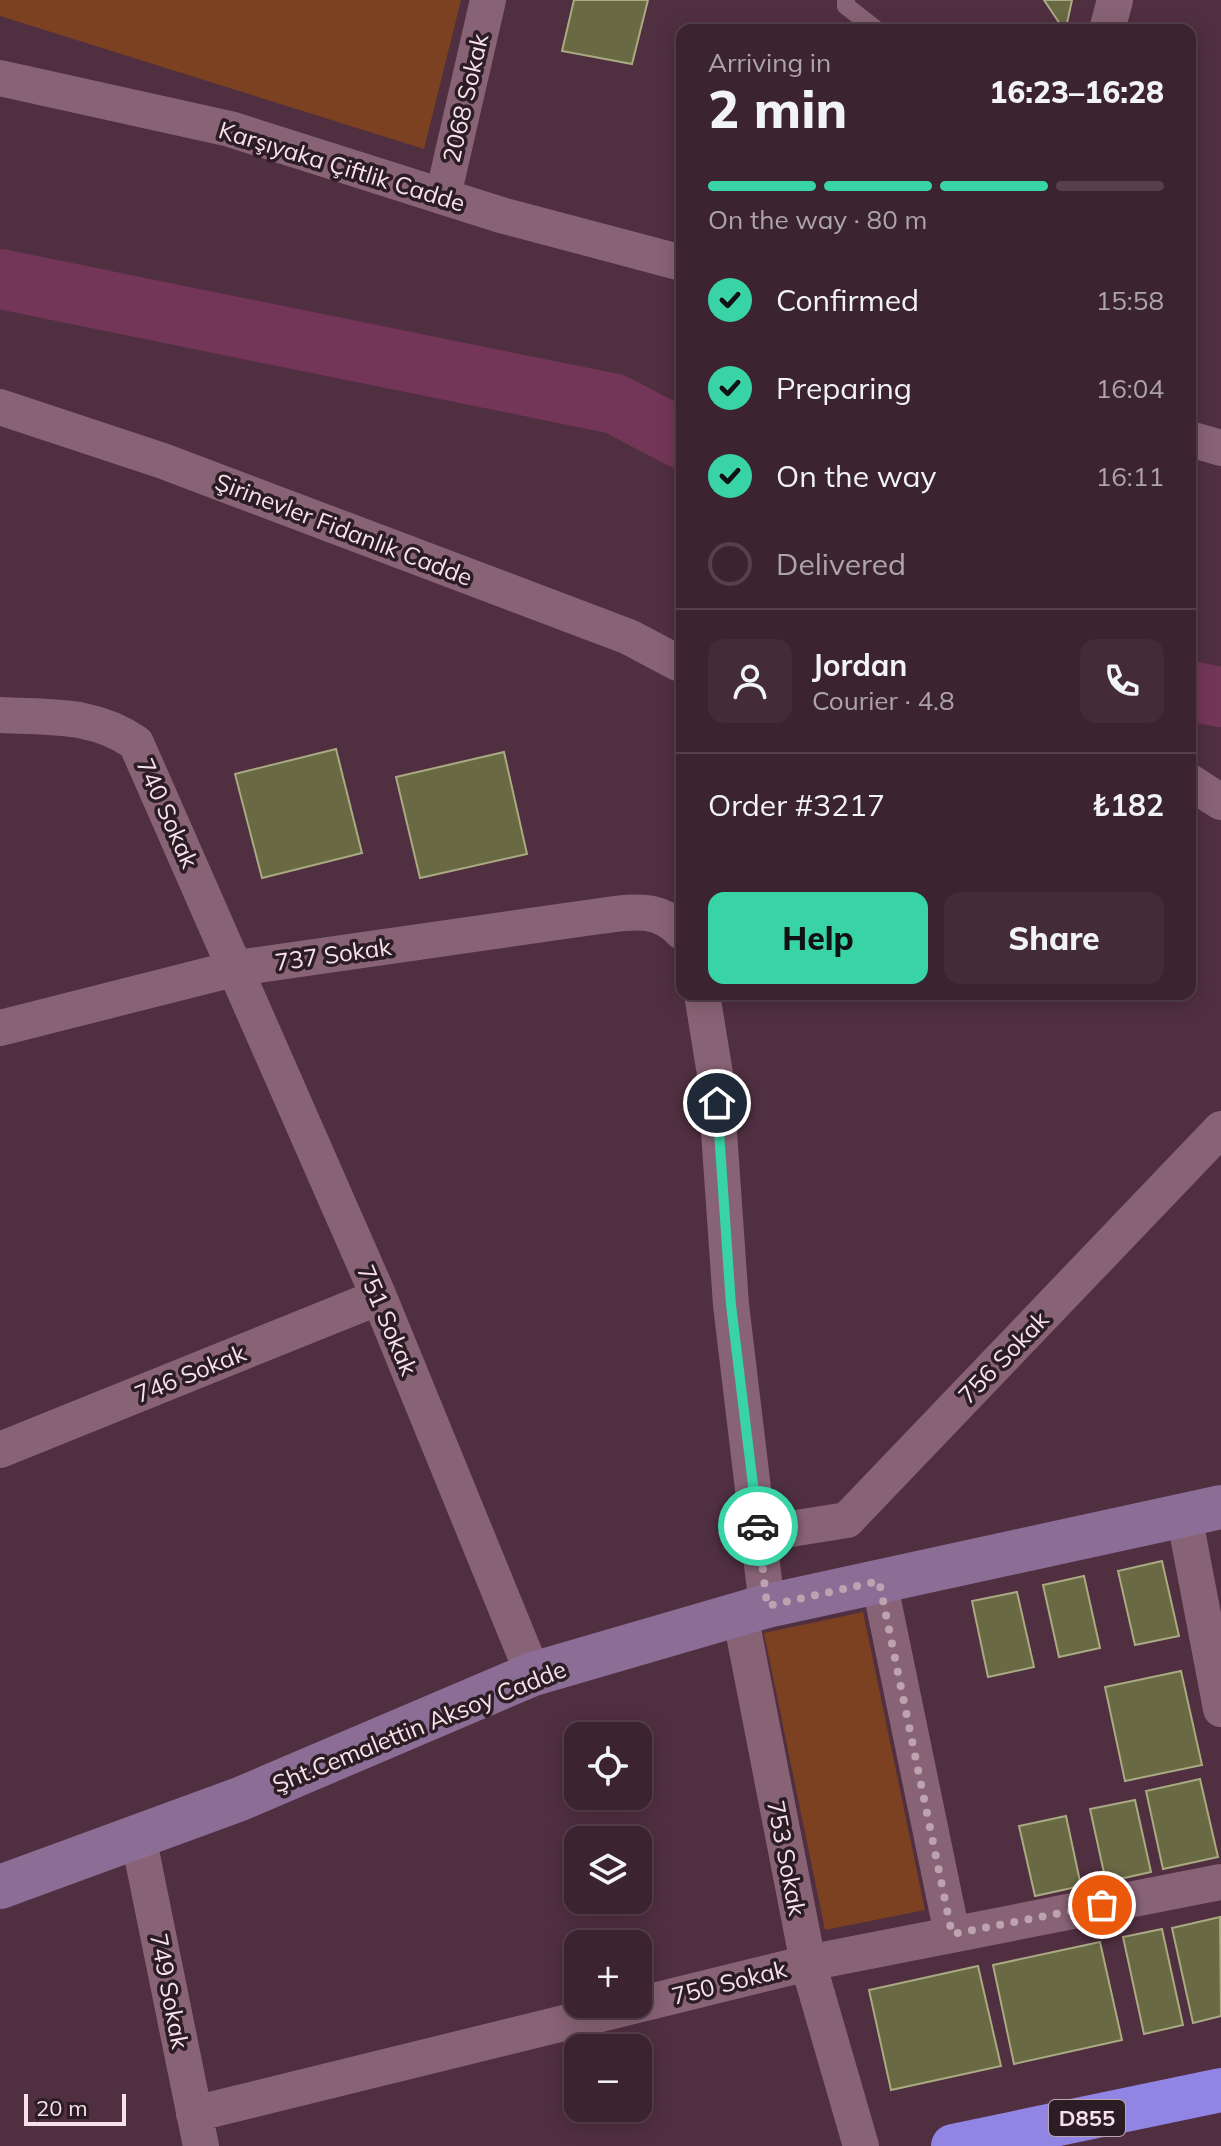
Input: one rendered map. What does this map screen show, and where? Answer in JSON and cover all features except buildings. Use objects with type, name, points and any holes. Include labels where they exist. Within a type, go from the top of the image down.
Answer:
[{"type":"highway","name":"D855","points":[[953,2146],[1221,2090]]},
{"type":"street","name":"2068 Sokak","points":[[443,196],[488,0]]},
{"type":"street","points":[[1109,24],[1115,0]]},
{"type":"street","name":"Karşıyaka Çiftlik Cadde","points":[[0,78],[230,129],[443,196],[676,261]]},
{"type":"street","name":"Şirinevler Fidanlık Cadde","points":[[0,407],[178,466],[629,637],[676,662]]},
{"type":"street","points":[[1196,441],[1221,448]]},
{"type":"street","name":"740 Sokak","points":[[0,715],[85,720],[113,727],[136,743],[237,968]]},
{"type":"street","points":[[1196,786],[1221,802]]},
{"type":"street","name":"737 Sokak","points":[[0,1028],[237,968],[639,912],[676,925]]},
{"type":"street","name":"751 Sokak","points":[[237,968],[379,1297],[533,1674]]},
{"type":"street","name":"753 Sokak","points":[[703,1000],[715,1074],[731,1305],[759,1534],[754,1610],[808,1963],[861,2146]]},
{"type":"street","name":"756 Sokak","points":[[759,1534],[847,1520],[1221,1129]]},
{"type":"street","name":"746 Sokak","points":[[0,1450],[379,1297]]},
{"type":"street","points":[[1202,1511],[1221,1709]]},
{"type":"street","name":"Şht.Cemalettin Aksoy Cadde","points":[[0,1887],[240,1799],[533,1674],[754,1610],[1202,1511]]},
{"type":"street","points":[[879,1581],[952,1934]]},
{"type":"street","name":"749 Sokak","points":[[138,1836],[198,2130]]},
{"type":"street","name":"750 Sokak","points":[[198,2130],[808,1963],[1221,1882]]},
{"type":"lane","points":[[846,0],[846,6],[869,24]]},
{"type":"shaded area","points":[[0,0],[461,0],[424,149],[0,16]]},
{"type":"shaded area","points":[[0,268],[114,300],[0,295]]},
{"type":"shaded area","points":[[863,1612],[925,1910],[825,1930],[764,1633]]},
{"type":"waterway","points":[[0,279],[615,404],[676,436]]},
{"type":"waterway","points":[[1196,692],[1221,697]]},
{"type":"way so far","points":[[758,1526],[767,1606],[879,1581],[952,1934],[1102,1905]]},
{"type":"route","points":[[717,1103],[731,1305],[758,1526]]}]
